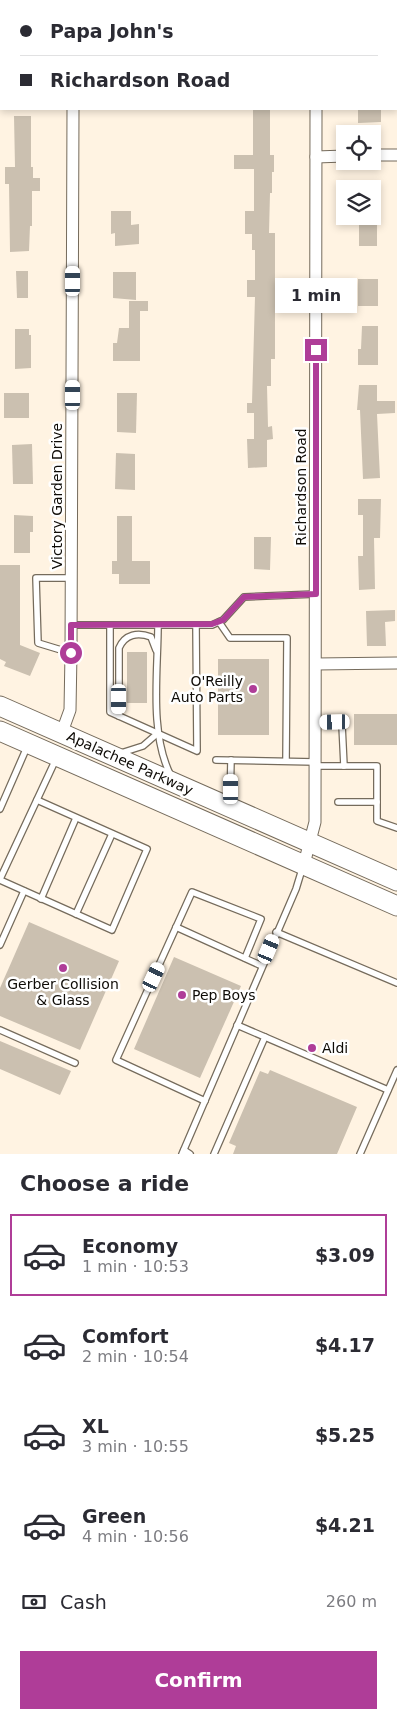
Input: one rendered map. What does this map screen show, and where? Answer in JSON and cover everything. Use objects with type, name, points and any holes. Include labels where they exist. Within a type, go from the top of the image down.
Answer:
[{"type":"main road","name":"Apalachee Parkway","points":[[0,706],[397,881]]},
{"type":"main road","name":"Apalachee Parkway","points":[[0,731],[397,906]]},
{"type":"main road","points":[[29,743],[49,741],[62,732]]},
{"type":"street","name":"Victory Garden Drive","points":[[62,732],[70,710],[71,653],[72,110]]},
{"type":"street","name":"Richardson Road","points":[[304,864],[316,822],[316,110]]},
{"type":"street","points":[[381,155],[397,155]]},
{"type":"street","points":[[316,156],[336,156]]},
{"type":"street","points":[[316,664],[397,663]]},
{"type":"lane","points":[[71,653],[38,643],[36,578],[72,578]]},
{"type":"lane","points":[[71,625],[212,624],[219,622],[244,597],[316,594]]},
{"type":"lane","points":[[219,622],[230,638],[287,638],[286,761]]},
{"type":"lane","points":[[158,624],[158,734],[164,763],[174,783]]},
{"type":"lane","points":[[110,625],[110,712],[197,751],[196,624]]},
{"type":"lane","points":[[119,716],[119,648],[122,642],[131,635],[151,637],[158,657]]},
{"type":"lane","points":[[316,723],[335,722],[342,725],[344,766]]},
{"type":"lane","points":[[111,755],[128,752],[142,746],[158,734]]},
{"type":"lane","points":[[1,804],[29,743]]},
{"type":"lane","points":[[37,800],[147,849],[112,930],[0,880],[57,756]]},
{"type":"lane","points":[[216,760],[286,761],[344,766],[377,766],[377,820],[397,828]]},
{"type":"lane","points":[[230,808],[231,760]]},
{"type":"lane","points":[[338,802],[377,802]]},
{"type":"lane","points":[[42,899],[76,818]]},
{"type":"lane","points":[[76,914],[112,834]]},
{"type":"lane","points":[[190,1154],[183,1152],[296,889],[304,864]]},
{"type":"lane","points":[[0,945],[24,891]]},
{"type":"lane","points":[[205,1101],[116,1060],[192,892],[261,919],[245,958]]},
{"type":"lane","points":[[176,927],[262,966]]},
{"type":"lane","points":[[276,932],[397,983]]},
{"type":"lane","points":[[237,1025],[388,1090]]},
{"type":"lane","points":[[0,1030],[75,1063]]},
{"type":"lane","points":[[214,1154],[265,1037]]},
{"type":"lane","points":[[360,1154],[397,1070]]},
{"type":"building","points":[[253,110],[270,110],[270,155],[274,155],[274,172],[272,172],[272,193],[270,193],[269,233],[275,233],[275,359],[271,359],[271,386],[267,386],[268,427],[272,426],[273,439],[267,440],[267,467],[248,468],[247,439],[254,439],[254,413],[247,413],[247,403],[252,403],[255,297],[247,297],[247,280],[255,280],[255,250],[252,250],[252,234],[245,234],[245,211],[254,211],[254,169],[234,169],[234,155],[253,155]]},
{"type":"building","points":[[358,110],[381,110],[381,122],[358,123]]},
{"type":"building","points":[[14,116],[31,116],[31,167],[33,167],[33,178],[40,178],[40,191],[32,191],[32,226],[30,226],[29,251],[10,252],[9,184],[5,184],[5,167],[15,167]]},
{"type":"building","points":[[111,211],[131,211],[131,225],[139,224],[139,244],[115,246],[115,233],[111,234]]},
{"type":"building","points":[[359,225],[377,225],[377,246],[359,246]]},
{"type":"building","points":[[16,271],[28,271],[28,298],[17,298]]},
{"type":"building","points":[[113,272],[136,272],[136,300],[113,298]]},
{"type":"building","points":[[358,279],[378,279],[378,306],[358,306]]},
{"type":"building","points":[[129,301],[148,301],[148,311],[140,311],[140,361],[113,361],[113,343],[117,343],[119,328],[129,328]]},
{"type":"building","points":[[362,326],[378,326],[378,365],[358,365],[358,349],[361,349]]},
{"type":"building","points":[[15,329],[29,329],[29,335],[31,335],[31,368],[15,369]]},
{"type":"building","points":[[359,385],[377,385],[377,401],[395,401],[395,413],[377,414],[380,478],[363,479],[360,410],[357,410]]},
{"type":"building","points":[[4,393],[29,393],[29,418],[4,418]]},
{"type":"building","points":[[117,393],[137,393],[136,433],[117,432]]},
{"type":"building","points":[[32,444],[33,484],[13,484],[12,445]]},
{"type":"building","points":[[116,453],[135,454],[135,490],[115,489]]},
{"type":"building","points":[[358,499],[381,499],[380,538],[374,538],[375,589],[359,590],[358,556],[363,556],[363,515],[358,515]]},
{"type":"building","points":[[14,515],[33,516],[33,532],[30,532],[30,553],[14,553]]},
{"type":"building","points":[[117,516],[132,516],[132,561],[150,561],[150,584],[119,584],[119,574],[112,574],[112,561],[117,561]]},
{"type":"building","points":[[254,537],[271,537],[270,570],[254,569]]},
{"type":"building","points":[[0,565],[20,565],[20,645],[40,653],[30,676],[4,666],[6,662],[0,659]]},
{"type":"building","points":[[395,610],[395,621],[385,622],[386,646],[367,646],[366,611]]},
{"type":"building","points":[[127,652],[147,652],[147,703],[127,703]]},
{"type":"building","points":[[218,659],[269,659],[269,735],[218,735]]},
{"type":"building","points":[[354,714],[397,714],[397,745],[354,745]]},
{"type":"building","points":[[29,922],[119,961],[80,1050],[0,1016],[0,988]]},
{"type":"building","points":[[174,957],[241,986],[200,1078],[134,1049]]},
{"type":"building","points":[[0,1041],[71,1071],[60,1095],[0,1069]]},
{"type":"building","points":[[270,1070],[357,1107],[337,1154],[233,1154],[236,1146],[229,1143],[260,1071],[268,1074]]},
{"type":"place","name":"O'Reilly Auto Parts","points":[[253,689]]},
{"type":"place","name":"Gerber Collision & Glass","points":[[63,968]]},
{"type":"place","name":"Pep Boys","points":[[182,995]]},
{"type":"place","name":"Aldi","points":[[312,1048]]},
{"type":"route","points":[[71,653],[71,625],[212,624],[223,620],[244,597],[316,594],[316,350]]}]
